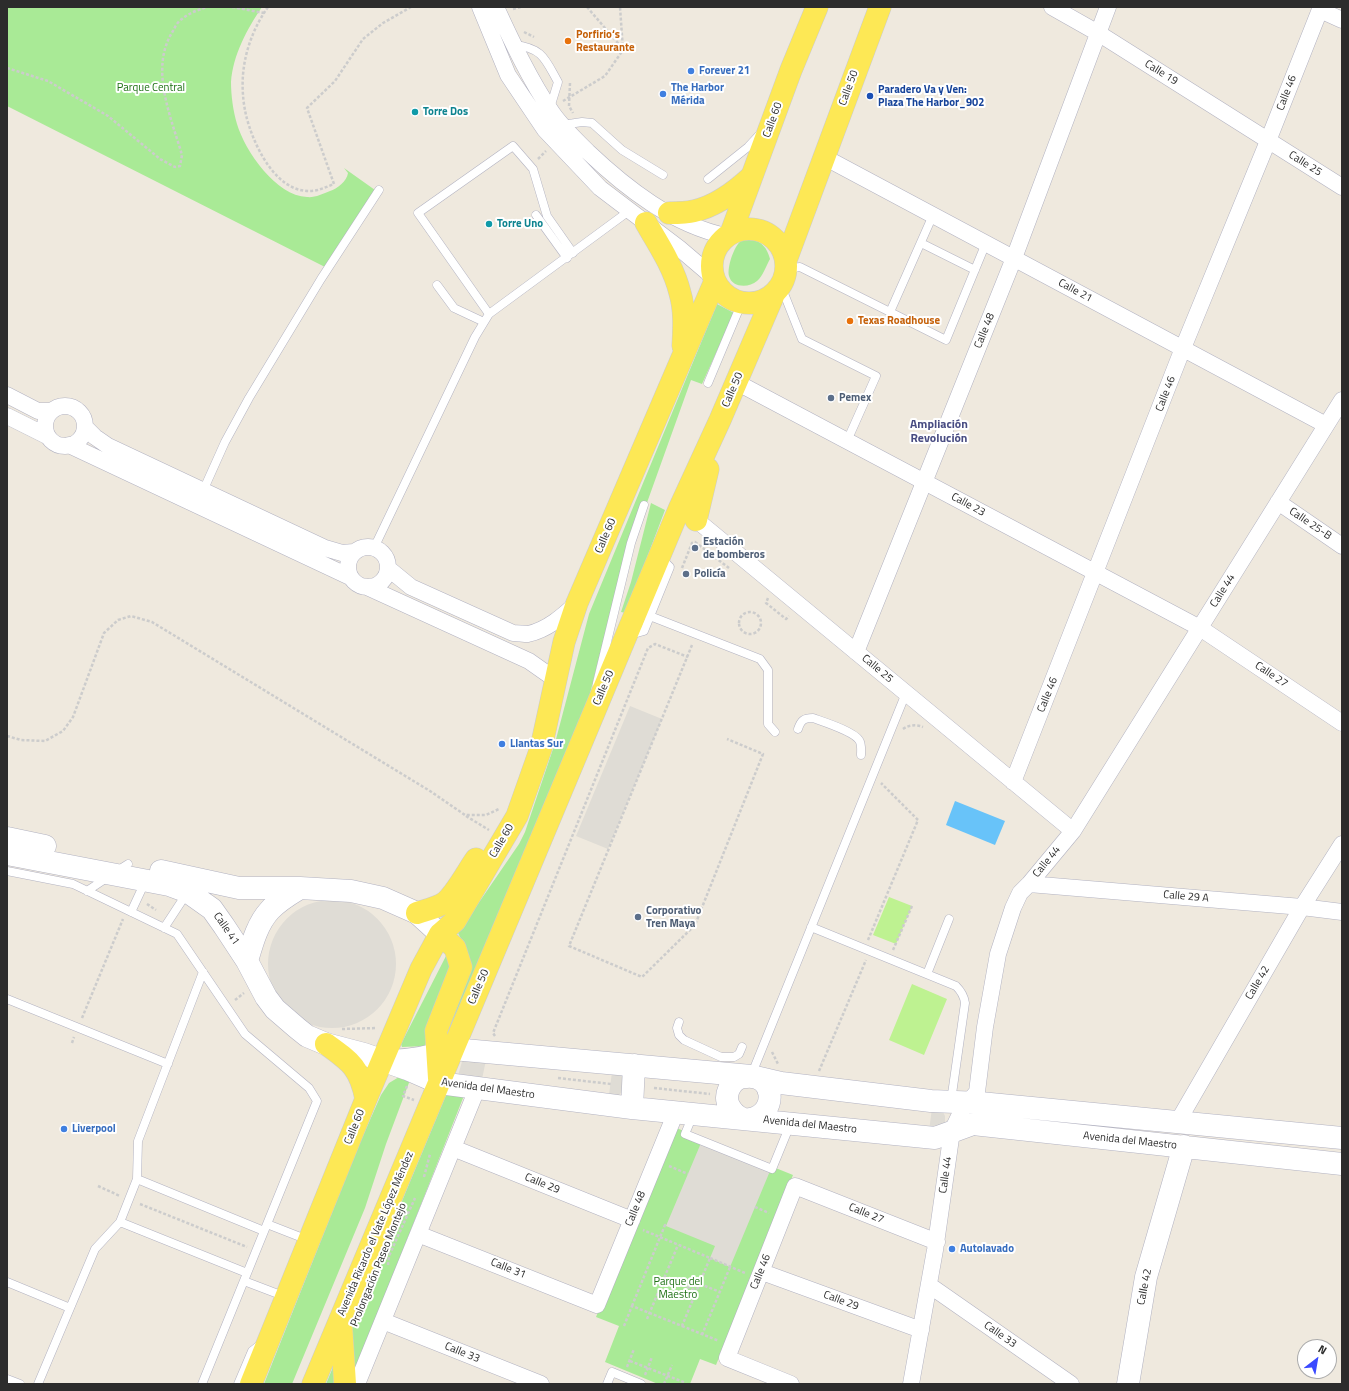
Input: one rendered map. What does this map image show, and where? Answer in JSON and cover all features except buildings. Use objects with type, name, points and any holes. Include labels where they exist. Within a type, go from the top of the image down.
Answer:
[{"type":"main road","name":"Calle 50","points":[[445,1052],[590,722],[626,636],[643,613],[659,556],[688,513],[720,420],[782,277],[824,156],[880,7]]},
{"type":"main road","name":"Calle 60","points":[[728,235],[753,175],[814,10]]},
{"type":"main road","points":[[669,214],[695,211],[720,201],[737,190],[753,175]]},
{"type":"main road","points":[[638,217],[664,255],[680,293],[684,324],[682,358]]},
{"type":"main road","points":[[748,229],[765,232],[773,237],[783,251],[782,277],[765,300],[756,303],[742,302],[727,296],[720,290],[714,279],[711,266],[713,255],[718,244],[728,235],[739,230],[748,229]]},
{"type":"main road","name":"Calle 60","points":[[251,1384],[366,1099],[421,969],[440,934],[455,921],[517,816],[541,748],[564,642],[577,603],[682,358],[714,279]]},
{"type":"main road","points":[[417,913],[438,906],[450,896],[493,833],[509,805],[530,750],[548,715]]},
{"type":"main road","points":[[439,1083],[445,1052],[436,1031],[461,968],[455,948],[440,934]]},
{"type":"main road","points":[[331,1036],[346,1058],[357,1070],[363,1084],[366,1099]]},
{"type":"main road","name":"Avenida Ricardo el Vate López Méndez","points":[[313,1384],[439,1083]]},
{"type":"main road","points":[[340,1319],[345,1384]]},
{"type":"street","points":[[480,7],[508,75],[544,130],[600,188],[690,258],[714,279]]},
{"type":"street","points":[[496,7],[534,84],[562,125],[578,142],[610,172],[641,197],[669,214],[707,231],[728,235]]},
{"type":"street","name":"Calle 19","points":[[1052,7],[1098,33],[1268,141]]},
{"type":"street","name":"Calle 48","points":[[856,652],[1014,258],[1108,7]]},
{"type":"street","points":[[1320,8],[1342,20]]},
{"type":"street","name":"Calle 46","points":[[1013,782],[1183,348],[1268,141],[1320,8]]},
{"type":"street","name":"Calle 25","points":[[1268,141],[1342,186]]},
{"type":"street","name":"Calle 21","points":[[824,156],[1326,425]]},
{"type":"street","name":"Calle 23","points":[[736,382],[1200,628]]},
{"type":"street","points":[[7,395],[38,411],[51,411]]},
{"type":"street","name":"Calle 44","points":[[911,1384],[937,1242],[952,1131],[963,1108],[959,1102],[977,1092],[985,1027],[998,954],[1013,908],[1020,893],[1073,831],[1342,400]]},
{"type":"street","points":[[47,436],[45,423],[47,416],[51,411],[63,405],[77,409],[82,414],[86,427],[84,434],[80,439],[69,446]]},
{"type":"street","points":[[7,416],[47,436],[57,444],[69,446],[350,577],[361,586],[374,587],[384,580],[389,569],[385,556],[380,551],[374,548],[363,547],[354,552],[342,553],[325,548],[108,446],[95,437],[86,427]]},
{"type":"street","name":"Calle 25-B","points":[[1278,502],[1342,546]]},
{"type":"street","name":"Calle 25","points":[[688,513],[1073,831]]},
{"type":"street","points":[[350,577],[348,564],[354,552]]},
{"type":"street","points":[[389,569],[411,587],[513,633],[528,634],[545,627],[562,617],[577,603]]},
{"type":"street","points":[[368,587],[529,661],[556,680]]},
{"type":"street","name":"Calle 27","points":[[1200,628],[1342,723]]},
{"type":"street","name":"Calle 41","points":[[7,838],[120,869],[192,885],[224,926],[247,961],[266,997],[275,1009],[307,1036],[331,1036],[364,1054],[382,1061]]},
{"type":"street","name":"Calle 42","points":[[1177,1123],[1302,907],[1342,844]]},
{"type":"street","name":"Calle 41","points":[[7,854],[120,869],[169,885],[239,888],[300,888],[351,891],[383,898],[417,913],[440,934]]},
{"type":"street","name":"Calle 29 A","points":[[1029,884],[1302,907],[1342,912]]},
{"type":"street","points":[[247,961],[255,934],[270,910],[284,898],[300,888]]},
{"type":"street","name":"Avenida del Maestro","points":[[382,1061],[409,1060],[445,1052],[634,1066],[751,1076],[781,1083],[931,1101],[959,1102],[1342,1138]]},
{"type":"street","name":"Avenida del Maestro","points":[[382,1061],[439,1083],[632,1108],[935,1138],[974,1124],[1342,1164]]},
{"type":"street","points":[[632,1108],[634,1066]]},
{"type":"street","points":[[751,1076],[763,1082],[768,1088],[770,1102],[763,1114],[758,1118],[747,1119],[737,1116],[732,1111],[728,1105],[728,1091],[737,1080],[743,1077],[751,1076]]},
{"type":"street","points":[[358,1384],[477,1089]]},
{"type":"street","name":"Calle 48","points":[[597,1305],[684,1113]]},
{"type":"street","name":"Calle 42","points":[[1128,1384],[1146,1277],[1184,1146]]},
{"type":"street","name":"Calle 29","points":[[453,1148],[634,1224]]},
{"type":"street","name":"Calle 46","points":[[791,1384],[727,1358],[756,1274],[796,1186]]},
{"type":"street","name":"Calle 27","points":[[796,1186],[937,1242]]},
{"type":"street","name":"Calle 31","points":[[418,1234],[597,1305]]},
{"type":"street","name":"Calle 29","points":[[756,1274],[921,1330]]},
{"type":"street","name":"Calle 33","points":[[929,1286],[1071,1384]]},
{"type":"street","name":"Calle 33","points":[[383,1322],[541,1384]]},
{"type":"lane","points":[[514,45],[526,46],[543,55],[558,82],[550,109]]},
{"type":"lane","points":[[562,125],[582,122],[592,123],[622,150],[663,175]]},
{"type":"lane","points":[[708,179],[748,147],[772,122]]},
{"type":"lane","points":[[490,314],[418,213],[513,146],[533,169],[547,216],[570,256]]},
{"type":"lane","points":[[203,490],[225,442],[249,398],[321,279],[379,190]]},
{"type":"lane","points":[[536,215],[570,256]]},
{"type":"lane","points":[[890,312],[933,215]]},
{"type":"lane","points":[[374,548],[475,337],[490,314],[570,256],[638,217]]},
{"type":"lane","points":[[921,243],[975,270]]},
{"type":"lane","points":[[847,441],[876,376],[802,339],[782,277],[800,267],[946,340],[986,243]]},
{"type":"lane","points":[[437,285],[454,308],[484,322]]},
{"type":"lane","points":[[708,383],[742,302]]},
{"type":"lane","points":[[590,722],[599,672],[631,543],[644,505]]},
{"type":"lane","points":[[643,613],[760,659],[768,670],[768,724],[775,732]]},
{"type":"lane","points":[[751,1076],[906,693]]},
{"type":"lane","points":[[798,729],[801,721],[806,718],[813,718],[854,735],[859,740],[861,745],[861,755]]},
{"type":"lane","points":[[87,891],[120,869]]},
{"type":"lane","points":[[7,871],[72,884],[177,934],[246,1034],[309,1088],[317,1101],[202,1384]]},
{"type":"lane","points":[[131,912],[147,878]]},
{"type":"lane","points":[[164,928],[192,885]]},
{"type":"lane","points":[[927,974],[949,919]]},
{"type":"lane","points":[[811,927],[956,986],[964,996],[965,1003],[959,1102]]},
{"type":"lane","points":[[38,1384],[95,1249],[120,1222],[137,1179],[138,1141],[203,972]]},
{"type":"lane","points":[[7,998],[168,1064]]},
{"type":"lane","points":[[678,1022],[677,1028],[679,1035],[684,1040],[721,1058],[734,1057],[739,1054],[742,1047]]},
{"type":"lane","points":[[684,1113],[685,1134],[772,1169],[790,1123]]},
{"type":"lane","points":[[137,1179],[266,1227],[309,1240]]},
{"type":"lane","points":[[120,1222],[247,1273]]},
{"type":"lane","points":[[244,1281],[286,1297]]},
{"type":"lane","points":[[7,1282],[70,1308]]},
{"type":"lane","points":[[238,1384],[252,1351],[270,1337]]},
{"type":"lane","points":[[608,1384],[612,1372],[642,1382]]},
{"type":"lane","points":[[7,1379],[20,1384]]},
{"type":"path","points":[[7,68],[48,81],[108,116],[160,159],[175,167],[180,166],[182,155],[162,85],[163,62],[167,39],[180,20],[197,10],[206,7]]},
{"type":"path","points":[[232,7],[264,13]]},
{"type":"path","points":[[268,7],[255,28],[249,44],[243,74],[245,114],[251,134],[268,166],[279,179],[290,186],[310,192],[334,184],[307,108],[335,81],[363,40],[383,22],[410,7]]},
{"type":"path","points":[[587,7],[623,50]]},
{"type":"path","points":[[550,109],[605,76],[623,50],[620,7]]},
{"type":"path","points":[[680,572],[692,543],[695,542],[732,571]]},
{"type":"path","points":[[763,594],[769,599],[766,603],[786,619],[788,616],[795,621]]},
{"type":"path","points":[[748,612],[756,614],[761,619],[762,623],[760,630],[750,635],[744,632],[739,627],[739,619],[748,612]]},
{"type":"path","points":[[7,736],[21,740],[45,742],[63,731],[73,716],[104,633],[118,620],[131,616],[152,622],[430,791],[493,833]]},
{"type":"path","points":[[496,1038],[494,1033],[648,648],[655,644],[688,657]]},
{"type":"path","points":[[692,645],[568,946],[642,977],[696,925],[763,754],[727,740]]},
{"type":"path","points":[[900,731],[908,726],[915,725],[922,726],[928,731]]},
{"type":"path","points":[[865,949],[918,820],[879,781],[876,788]]},
{"type":"path","points":[[465,815],[486,815],[509,805]]},
{"type":"path","points":[[146,904],[156,910]]},
{"type":"path","points":[[890,959],[912,906]]},
{"type":"path","points":[[82,1018],[124,919]]},
{"type":"path","points":[[818,1074],[864,961],[868,957]]},
{"type":"path","points":[[235,1000],[246,992]]},
{"type":"path","points":[[331,1036],[359,1029],[380,1028]]},
{"type":"path","points":[[771,1046],[772,1053],[779,1066]]},
{"type":"path","points":[[654,1088],[715,1095]]},
{"type":"path","points":[[422,1182],[431,1150]]},
{"type":"path","points":[[663,1164],[688,1174]]},
{"type":"path","points":[[98,1186],[122,1196]]},
{"type":"path","name":"Prolongación Paseo Montejo","points":[[388,1267],[389,1256],[416,1196]]},
{"type":"path","points":[[140,1204],[256,1251]]},
{"type":"path","points":[[755,1207],[773,1214]]},
{"type":"path","points":[[634,1224],[660,1237],[730,1267],[756,1274]]},
{"type":"path","points":[[624,1326],[665,1225],[666,1226]]},
{"type":"path","points":[[243,1250],[247,1240]]},
{"type":"path","points":[[647,1319],[678,1245]]},
{"type":"path","points":[[682,1326],[710,1258]]},
{"type":"path","points":[[702,1334],[730,1267]]},
{"type":"path","points":[[664,1277],[697,1291]]},
{"type":"path","points":[[700,1284],[720,1292]]},
{"type":"path","points":[[632,1306],[723,1343]]},
{"type":"path","points":[[625,1372],[634,1349]]},
{"type":"path","points":[[642,1382],[652,1356]]},
{"type":"path","points":[[630,1361],[686,1383]]},
{"type":"path","points":[[664,1384],[672,1365]]},
{"type":"green space","name":"Parque Central","points":[[7,7],[262,7],[251,24],[238,52],[232,72],[231,82],[232,103],[236,119],[241,135],[254,159],[273,181],[295,195],[313,197],[336,188],[344,182],[347,176],[348,173],[344,168],[375,190],[325,267],[7,106]]},
{"type":"green space","points":[[746,239],[761,243],[770,259],[763,274],[757,281],[750,285],[741,286],[734,283],[729,276],[730,262],[738,244]]},
{"type":"green space","points":[[717,304],[734,313],[702,384],[691,380],[616,589],[588,702],[452,1033],[446,1035],[462,941],[458,933],[519,844],[525,832],[555,743],[589,614]]},
{"type":"green space","points":[[651,503],[665,510],[626,613],[621,612],[631,582]]},
{"type":"green space","points":[[889,897],[912,906],[896,944],[873,935]]},
{"type":"green space","points":[[446,956],[448,957],[454,972],[425,1046],[402,1047],[401,1044]]},
{"type":"green space","points":[[912,984],[947,999],[924,1055],[889,1040]]},
{"type":"green space","points":[[399,1077],[410,1080],[386,1144],[365,1208],[292,1384],[264,1384],[358,1147],[381,1095],[389,1083]]},
{"type":"green space","points":[[449,1093],[465,1093],[350,1384],[326,1384],[446,1095]]},
{"type":"green space","name":"Parque del Maestro","points":[[674,1127],[793,1175],[716,1365],[700,1359],[690,1384],[658,1384],[605,1362],[619,1326],[596,1317]]},
{"type":"shaded area","points":[[630,706],[662,719],[608,849],[576,836]]},
{"type":"shaded area","points":[[338,900],[362,907],[373,914],[382,923],[391,939],[395,951],[395,977],[389,994],[382,1005],[373,1014],[362,1021],[345,1027],[326,1028],[302,1021],[291,1014],[282,1005],[275,994],[269,977],[268,958],[275,934],[282,923],[291,914],[302,907],[319,901]]},
{"type":"shaded area","points":[[463,1058],[486,1060],[481,1084],[457,1079]]},
{"type":"shaded area","points":[[612,1072],[623,1076],[624,1091],[617,1096],[609,1095]]},
{"type":"shaded area","points":[[932,1108],[943,1112],[945,1116],[945,1123],[929,1131]]},
{"type":"shaded area","points":[[701,1143],[770,1171],[730,1267],[710,1258],[715,1246],[666,1226]]},
{"type":"water","points":[[955,801],[1005,821],[995,845],[946,825]]},
{"type":"place","name":"Porfirio‘s Restaurante","points":[[568,41]]},
{"type":"place","name":"Forever 21","points":[[691,71]]},
{"type":"place","name":"The Harbor Mérida","points":[[663,94]]},
{"type":"place","name":"Paradero Va y Ven: Plaza The Harbor_902","points":[[870,96]]},
{"type":"place","name":"Torre Dos","points":[[415,112]]},
{"type":"place","name":"Torre Uno","points":[[489,224]]},
{"type":"place","name":"Texas Roadhouse","points":[[850,321]]},
{"type":"place","name":"Pemex","points":[[831,398]]},
{"type":"place","name":"Estación de bomberos","points":[[695,548]]},
{"type":"place","name":"Policía","points":[[686,574]]},
{"type":"place","name":"Llantas Sur","points":[[502,744]]},
{"type":"place","name":"Corporativo Tren Maya","points":[[638,917]]},
{"type":"place","name":"Liverpool","points":[[64,1129]]},
{"type":"place","name":"Autolavado","points":[[952,1249]]},
{"type":"district","name":"Ampliación Revolución","points":[[939,432]]}]
